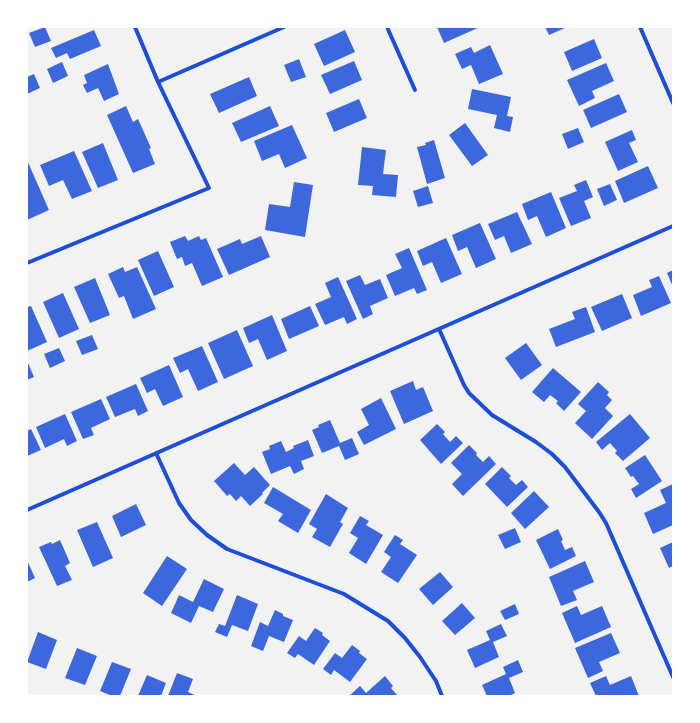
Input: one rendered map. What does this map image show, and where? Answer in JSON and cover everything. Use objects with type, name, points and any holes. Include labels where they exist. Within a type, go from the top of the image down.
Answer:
[{"type":"street","points":[[27,263],[209,188],[158,82],[135,27]]},
{"type":"street","points":[[158,82],[284,27]]},
{"type":"street","points":[[387,27],[415,90]]},
{"type":"street","points":[[640,27],[673,103]]},
{"type":"street","points":[[27,510],[673,226]]},
{"type":"street","points":[[440,329],[464,385],[469,393],[492,415],[536,442],[552,454],[565,467],[599,512],[606,524],[673,677]]},
{"type":"street","points":[[156,453],[179,503],[191,520],[207,536],[227,549],[344,594],[388,621],[406,638],[420,656],[436,681],[442,696]]},
{"type":"building","points":[[45,27],[51,41],[35,47],[29,33]]},
{"type":"building","points":[[437,27],[480,27],[444,43]]},
{"type":"building","points":[[545,27],[567,27],[549,35]]},
{"type":"building","points":[[94,30],[101,46],[70,59],[67,53],[56,58],[51,48]]},
{"type":"building","points":[[345,30],[355,52],[324,66],[314,44]]},
{"type":"building","points":[[594,39],[602,58],[572,71],[564,52]]},
{"type":"building","points":[[490,45],[503,74],[479,84],[471,65],[462,69],[455,54],[471,47],[474,53]]},
{"type":"building","points":[[299,59],[306,77],[291,82],[284,65]]},
{"type":"building","points":[[354,61],[362,80],[330,94],[321,75]]},
{"type":"building","points":[[62,62],[68,76],[53,83],[47,69]]},
{"type":"building","points":[[606,63],[614,81],[592,91],[595,98],[579,106],[567,80]]},
{"type":"building","points":[[108,64],[119,94],[104,101],[98,88],[87,93],[83,85],[87,83],[84,75]]},
{"type":"building","points":[[34,74],[40,88],[27,94],[27,77]]},
{"type":"building","points":[[249,77],[257,96],[219,113],[210,94]]},
{"type":"building","points":[[472,89],[511,97],[507,116],[513,117],[510,132],[494,128],[497,115],[468,109]]},
{"type":"building","points":[[619,94],[627,112],[591,128],[583,110]]},
{"type":"building","points":[[359,99],[367,118],[334,132],[326,113]]},
{"type":"building","points":[[126,106],[133,122],[138,119],[151,148],[149,149],[155,164],[133,173],[107,115]]},
{"type":"building","points":[[270,106],[279,126],[241,142],[232,123]]},
{"type":"building","points":[[465,123],[488,155],[472,166],[449,135]]},
{"type":"building","points":[[292,125],[307,158],[285,168],[279,154],[262,161],[254,141]]},
{"type":"building","points":[[578,128],[584,142],[568,149],[562,134]]},
{"type":"building","points":[[632,130],[636,140],[629,143],[638,162],[618,171],[605,142]]},
{"type":"building","points":[[434,140],[445,178],[427,184],[417,147],[426,145],[425,143]]},
{"type":"building","points":[[103,143],[118,180],[98,188],[82,152]]},
{"type":"building","points":[[362,147],[386,150],[383,174],[398,175],[396,197],[372,195],[373,186],[358,185]]},
{"type":"building","points":[[74,151],[92,191],[72,199],[63,180],[49,186],[40,165]]},
{"type":"building","points":[[27,160],[49,210],[27,220]]},
{"type":"building","points":[[648,166],[658,188],[624,203],[615,181]]},
{"type":"building","points":[[586,180],[593,197],[584,201],[591,218],[571,226],[559,198],[577,191],[574,185]]},
{"type":"building","points":[[294,182],[313,185],[305,237],[265,230],[269,204],[290,207]]},
{"type":"building","points":[[610,184],[617,200],[604,206],[597,189]]},
{"type":"building","points":[[428,186],[433,203],[418,207],[413,191]]},
{"type":"building","points":[[551,192],[566,228],[546,237],[537,216],[528,220],[522,204]]},
{"type":"building","points":[[517,212],[532,244],[511,253],[504,236],[495,240],[488,224]]},
{"type":"building","points":[[480,223],[496,259],[476,268],[467,247],[458,251],[452,235]]},
{"type":"building","points":[[185,236],[188,241],[199,236],[201,240],[206,238],[223,277],[202,286],[192,263],[185,266],[182,257],[177,259],[170,242]]},
{"type":"building","points":[[261,236],[270,257],[229,275],[217,249],[240,239],[242,244]]},
{"type":"building","points":[[446,238],[462,274],[441,283],[432,262],[423,266],[417,251]]},
{"type":"building","points":[[409,248],[427,290],[417,294],[414,288],[395,296],[386,275],[402,268],[395,254]]},
{"type":"building","points":[[158,251],[174,287],[154,296],[138,260]]},
{"type":"building","points":[[123,267],[125,272],[137,267],[156,309],[133,319],[124,296],[119,298],[108,274]]},
{"type":"building","points":[[673,270],[673,287],[667,273]]},
{"type":"building","points":[[360,275],[365,285],[380,279],[388,298],[370,306],[373,314],[363,319],[346,281]]},
{"type":"building","points":[[659,276],[671,303],[641,316],[633,295],[652,287],[649,280]]},
{"type":"building","points":[[338,277],[357,319],[347,324],[344,317],[325,325],[315,304],[331,297],[325,283]]},
{"type":"building","points":[[95,278],[110,315],[90,323],[74,287]]},
{"type":"building","points":[[63,293],[79,329],[59,338],[43,302]]},
{"type":"building","points":[[622,294],[632,318],[602,331],[591,307]]},
{"type":"building","points":[[31,306],[47,342],[27,351],[27,307]]},
{"type":"building","points":[[310,306],[319,326],[289,339],[281,319]]},
{"type":"building","points":[[586,307],[595,332],[556,347],[549,329],[575,319],[572,312]]},
{"type":"building","points":[[272,315],[287,351],[267,360],[258,339],[249,343],[243,328]]},
{"type":"building","points":[[237,330],[253,366],[224,379],[208,343]]},
{"type":"building","points":[[92,335],[98,349],[82,355],[76,341]]},
{"type":"building","points":[[526,343],[542,365],[521,380],[505,358]]},
{"type":"building","points":[[202,346],[218,382],[198,391],[188,369],[180,373],[173,358]]},
{"type":"building","points":[[59,348],[65,361],[50,368],[44,354]]},
{"type":"building","points":[[27,363],[34,377],[27,380]]},
{"type":"building","points":[[169,365],[183,397],[163,406],[155,389],[147,393],[140,378]]},
{"type":"building","points":[[553,368],[581,392],[564,411],[556,403],[558,401],[550,395],[544,402],[532,392]]},
{"type":"building","points":[[413,381],[416,390],[423,387],[433,411],[404,424],[390,391]]},
{"type":"building","points":[[598,382],[609,392],[607,395],[612,400],[605,408],[613,416],[592,439],[575,423],[586,411],[578,404]]},
{"type":"building","points":[[136,384],[148,411],[138,416],[135,409],[115,417],[106,397]]},
{"type":"building","points":[[381,398],[396,429],[364,445],[357,432],[369,425],[361,409]]},
{"type":"building","points":[[101,399],[110,419],[91,428],[94,435],[83,439],[71,412]]},
{"type":"building","points":[[65,414],[77,441],[67,446],[64,439],[45,448],[36,427]]},
{"type":"building","points":[[630,414],[650,438],[623,461],[615,453],[617,451],[610,443],[602,450],[596,442]]},
{"type":"building","points":[[330,420],[340,443],[352,438],[359,454],[345,460],[339,446],[322,453],[312,430],[319,427],[318,425]]},
{"type":"building","points":[[437,424],[445,432],[443,434],[450,442],[456,436],[463,443],[441,464],[420,440]]},
{"type":"building","points":[[31,429],[41,450],[27,456],[27,431]]},
{"type":"building","points":[[308,440],[314,456],[301,461],[304,469],[294,474],[290,466],[271,474],[262,452],[270,449],[269,446],[281,441],[286,452],[294,448],[293,446]]},
{"type":"building","points":[[469,445],[483,462],[489,456],[496,464],[463,496],[452,484],[462,474],[451,463]]},
{"type":"building","points":[[645,455],[662,481],[636,498],[631,489],[639,484],[633,476],[631,477],[625,468]]},
{"type":"building","points":[[234,463],[245,475],[254,467],[270,485],[250,506],[241,496],[236,501],[230,494],[227,496],[214,481]]},
{"type":"building","points":[[502,467],[511,476],[509,478],[516,485],[522,480],[528,487],[507,507],[485,484]]},
{"type":"building","points":[[673,484],[673,525],[653,534],[644,513],[666,503],[660,490]]},
{"type":"building","points":[[273,487],[311,510],[298,533],[278,521],[283,514],[264,503]]},
{"type":"building","points":[[534,491],[549,507],[525,529],[511,513]]},
{"type":"building","points":[[326,494],[348,508],[340,522],[343,524],[330,547],[312,537],[317,529],[309,524]]},
{"type":"building","points":[[136,504],[146,525],[121,537],[112,516]]},
{"type":"building","points":[[360,516],[369,521],[366,525],[383,535],[366,564],[349,553],[358,538],[350,533]]},
{"type":"building","points":[[97,522],[113,558],[93,567],[77,530]]},
{"type":"building","points":[[515,528],[521,542],[505,549],[498,535]]},
{"type":"building","points":[[558,529],[563,540],[561,541],[565,550],[572,547],[576,556],[550,569],[536,540]]},
{"type":"building","points":[[395,535],[403,540],[400,544],[417,555],[398,583],[381,572],[391,557],[384,552]]},
{"type":"building","points":[[60,540],[70,563],[65,566],[72,580],[57,586],[39,547],[51,542],[52,544]]},
{"type":"building","points":[[673,542],[673,566],[669,568],[660,548]]},
{"type":"building","points":[[167,556],[187,569],[162,606],[143,593]]},
{"type":"building","points":[[27,560],[35,578],[27,582]]},
{"type":"building","points":[[585,561],[594,582],[573,591],[577,600],[561,606],[549,577]]},
{"type":"building","points":[[440,572],[453,587],[433,605],[419,589]]},
{"type":"building","points":[[204,579],[224,589],[213,612],[199,606],[191,623],[171,613],[179,595],[193,602]]},
{"type":"building","points":[[237,595],[258,604],[248,631],[232,625],[227,637],[215,632],[219,624],[225,626]]},
{"type":"building","points":[[462,603],[475,618],[455,635],[442,621]]},
{"type":"building","points":[[515,604],[519,614],[505,620],[500,611]]},
{"type":"building","points":[[577,606],[581,615],[602,606],[611,627],[575,643],[562,613]]},
{"type":"building","points":[[275,610],[283,614],[283,616],[293,620],[284,642],[269,636],[263,651],[251,646],[260,622],[268,626]]},
{"type":"building","points":[[501,624],[507,636],[493,642],[499,657],[475,668],[467,650],[490,640],[486,631]]},
{"type":"building","points":[[315,628],[323,633],[322,635],[330,641],[314,665],[298,654],[295,658],[287,653],[299,636],[306,641]]},
{"type":"building","points":[[38,632],[57,640],[46,669],[27,662]]},
{"type":"building","points":[[611,633],[620,653],[599,662],[603,671],[588,678],[575,648]]},
{"type":"building","points":[[352,645],[367,659],[350,682],[334,670],[331,675],[323,669],[335,653],[342,658]]},
{"type":"building","points":[[77,648],[97,656],[85,685],[65,678]]},
{"type":"building","points":[[518,660],[523,672],[509,678],[515,693],[509,696],[487,696],[482,685],[506,674],[503,667]]},
{"type":"building","points":[[112,662],[131,669],[120,696],[112,696],[100,691]]},
{"type":"building","points":[[177,673],[193,679],[188,692],[197,696],[168,696]]},
{"type":"building","points":[[147,675],[166,683],[161,696],[138,696]]},
{"type":"building","points":[[385,676],[393,686],[391,688],[397,695],[349,696],[360,686],[366,693]]},
{"type":"building","points":[[606,676],[610,685],[631,676],[639,696],[596,696],[590,683]]}]
